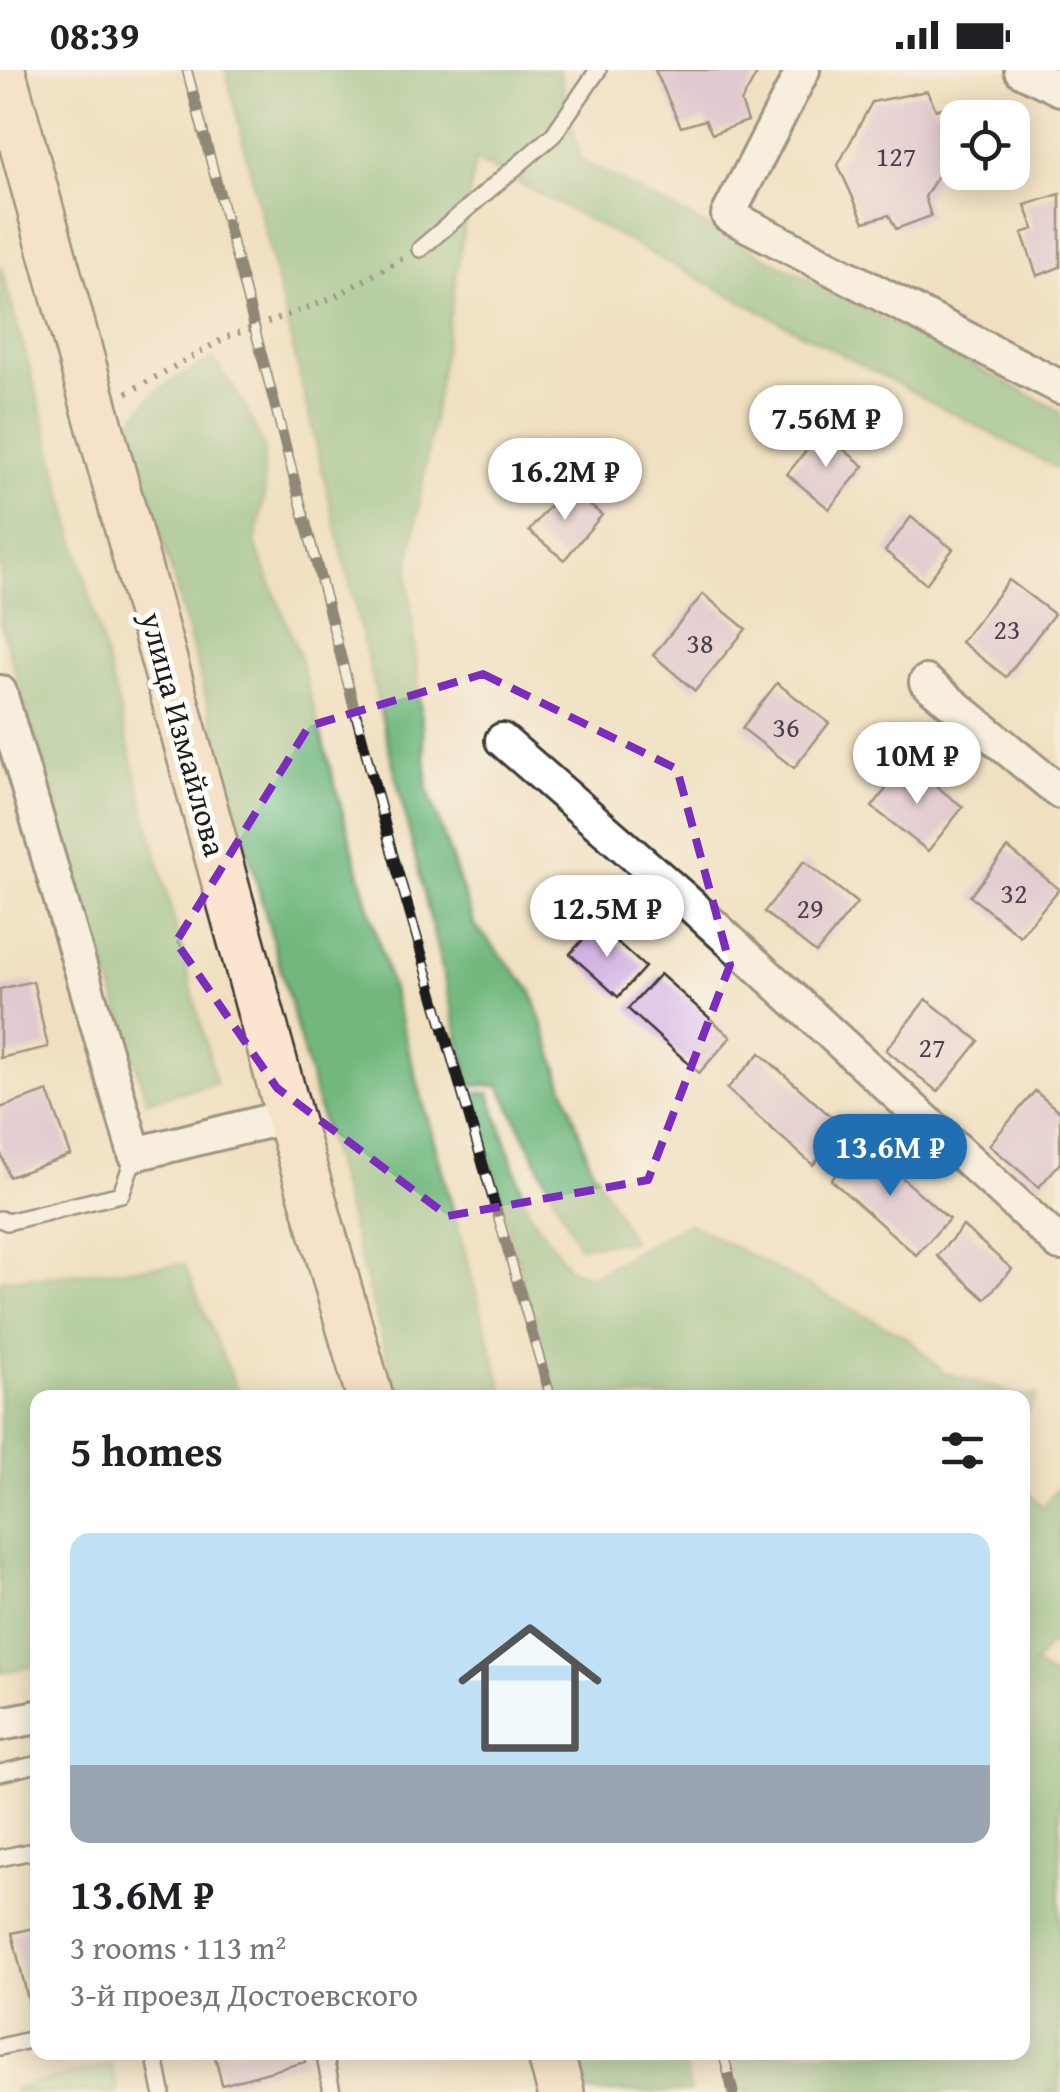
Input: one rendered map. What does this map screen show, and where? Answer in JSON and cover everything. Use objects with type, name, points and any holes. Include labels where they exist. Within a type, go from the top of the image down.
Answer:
[{"type":"main road","name":"улица Измайлова","points":[[2,70],[368,1390]]},
{"type":"main road","points":[[552,2060],[561,2092]]},
{"type":"street","points":[[803,70],[728,215],[1060,387]]},
{"type":"street","points":[[1021,70],[1060,89]]},
{"type":"street","points":[[926,682],[1060,792]]},
{"type":"street","points":[[0,692],[135,1154],[289,1116]]},
{"type":"street","points":[[502,740],[697,910],[1060,1244]]},
{"type":"street","points":[[0,1724],[30,1718]]},
{"type":"lane","points":[[420,248],[553,134],[598,70]]},
{"type":"lane","points":[[0,1219],[8,1222],[121,1194],[135,1154]]},
{"type":"lane","points":[[0,1773],[30,1766]]},
{"type":"lane","points":[[0,1858],[30,1852]]},
{"type":"lane","points":[[0,2047],[30,2040]]},
{"type":"lane","points":[[156,2060],[162,2092]]},
{"type":"lane","points":[[326,2060],[332,2092]]},
{"type":"path","points":[[95,410],[227,336],[331,299],[420,248]]},
{"type":"highlighted area","points":[[483,674],[677,769],[730,965],[648,1180],[448,1216],[277,1088],[176,942],[309,726]]},
{"type":"green space","points":[[226,70],[559,70],[580,160],[1060,411],[1060,470],[475,160],[408,572],[428,791],[474,924],[531,990],[590,1164],[632,1241],[579,1246],[500,1086],[470,1085]]},
{"type":"green space","points":[[0,264],[216,1083],[147,1101],[0,622]]},
{"type":"green space","points":[[213,360],[242,401],[264,448],[264,495],[255,544],[298,652],[503,1390],[396,1390],[131,424],[147,401],[176,378]]},
{"type":"green space","points":[[472,1092],[490,1094],[529,1212],[570,1270],[592,1276],[688,1223],[908,1338],[943,1372],[1002,1390],[552,1390]]},
{"type":"green space","points":[[184,1264],[237,1390],[30,1390],[30,1667],[0,1673],[0,1280]]},
{"type":"green space","points":[[1057,1489],[1060,1633],[1034,1664],[1060,1684],[1060,2092],[741,2092],[733,2060],[1030,2060],[1030,1495],[1043,1507]]},
{"type":"green space","points":[[579,2060],[683,2060],[691,2092],[588,2092]]},
{"type":"green space","points":[[111,2065],[118,2092],[14,2089]]},
{"type":"building","points":[[655,70],[759,70],[741,102],[748,121],[712,134],[705,120],[681,127]]},
{"type":"building","points":[[927,91],[936,110],[940,109],[940,172],[925,197],[931,216],[896,229],[889,215],[864,222],[838,165],[872,102]]},
{"type":"building","points":[[1060,194],[1060,267],[1037,276],[1022,233],[1034,229],[1025,205]]},
{"type":"building","points":[[822,432],[864,466],[829,509],[787,474]]},
{"type":"building","points":[[566,486],[602,515],[564,560],[529,531]]},
{"type":"building","points":[[911,517],[953,549],[926,584],[885,551]]},
{"type":"building","points":[[1009,580],[1054,614],[1006,677],[961,642]]},
{"type":"building","points":[[703,594],[746,629],[695,691],[653,655]]},
{"type":"building","points":[[777,683],[829,723],[794,768],[742,728]]},
{"type":"building","points":[[906,763],[963,807],[928,851],[872,807]]},
{"type":"building","points":[[1008,848],[1059,889],[1020,936],[970,896]]},
{"type":"building","points":[[804,861],[857,903],[816,953],[764,912]]},
{"type":"building","points":[[597,924],[645,967],[618,997],[570,954]]},
{"type":"building","points":[[660,974],[731,1037],[699,1073],[628,1009]]},
{"type":"building","points":[[33,981],[48,1047],[0,1058],[0,989]]},
{"type":"building","points":[[926,999],[979,1041],[938,1092],[886,1050]]},
{"type":"building","points":[[760,1053],[845,1129],[813,1165],[727,1089]]},
{"type":"building","points":[[48,1091],[71,1155],[9,1177],[0,1151],[0,1108]]},
{"type":"building","points":[[1035,1091],[1060,1112],[1060,1163],[1039,1187],[989,1145]]},
{"type":"building","points":[[863,1143],[949,1219],[916,1255],[831,1180]]},
{"type":"building","points":[[963,1226],[1012,1269],[985,1299],[937,1256]]},
{"type":"building","points":[[30,1929],[30,2008],[12,1933]]},
{"type":"building","points":[[216,2060],[305,2062],[222,2085]]},
{"type":"railway","points":[[187,70],[392,852],[549,1390]]},
{"type":"railway","points":[[725,2060],[733,2092]]}]
